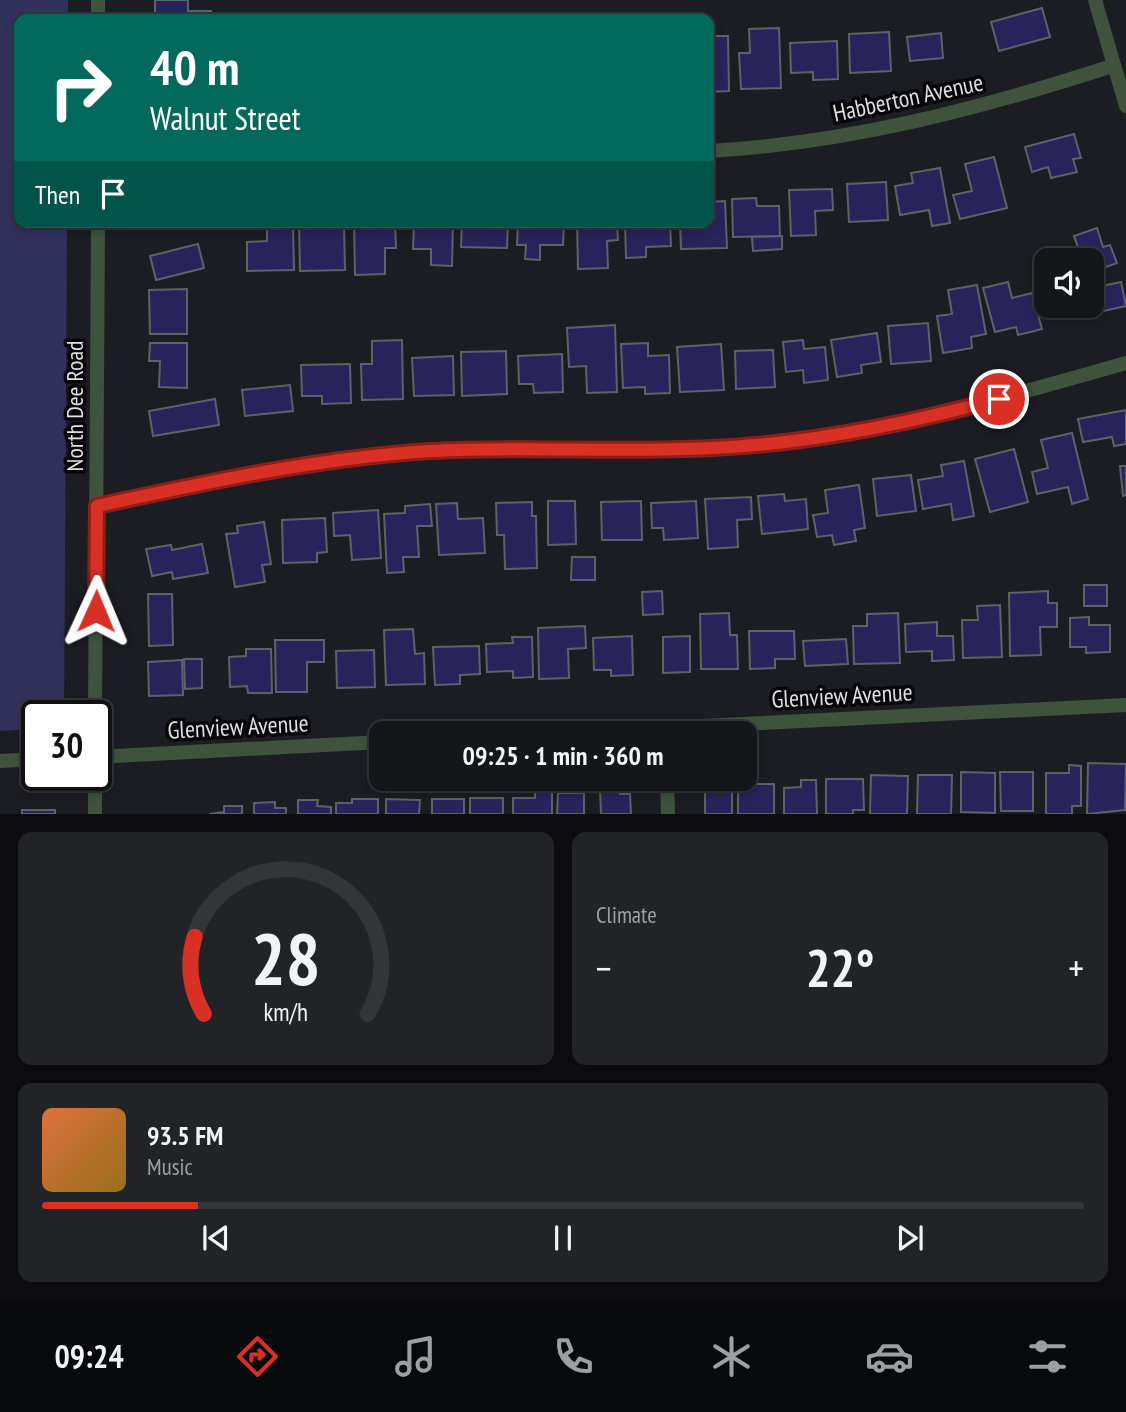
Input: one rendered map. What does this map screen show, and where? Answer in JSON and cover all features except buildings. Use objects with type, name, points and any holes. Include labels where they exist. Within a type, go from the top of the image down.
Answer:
[{"type":"street","points":[[1095,0],[1126,106]]},
{"type":"street","name":"Habberton Avenue","points":[[714,150],[858,134],[989,104],[1112,65]]},
{"type":"street","name":"North Dee Road","points":[[95,700],[98,228]]},
{"type":"street","points":[[97,506],[241,476],[379,455],[493,448],[665,450],[787,442],[952,412],[1126,363]]},
{"type":"street","name":"Glenview Avenue","points":[[757,725],[1126,705]]},
{"type":"street","name":"Glenview Avenue","points":[[112,756],[369,743]]},
{"type":"street","points":[[0,761],[21,760]]},
{"type":"street","points":[[95,791],[95,814]]},
{"type":"street","points":[[667,791],[667,814]]},
{"type":"shaded area","points":[[0,0],[68,0],[68,14],[14,14],[14,228],[67,228],[64,700],[21,700],[21,730],[0,731]]},
{"type":"route","points":[[96,611],[97,506],[200,484],[322,462],[379,455],[550,447],[665,450],[775,443],[893,424],[999,399]]}]
